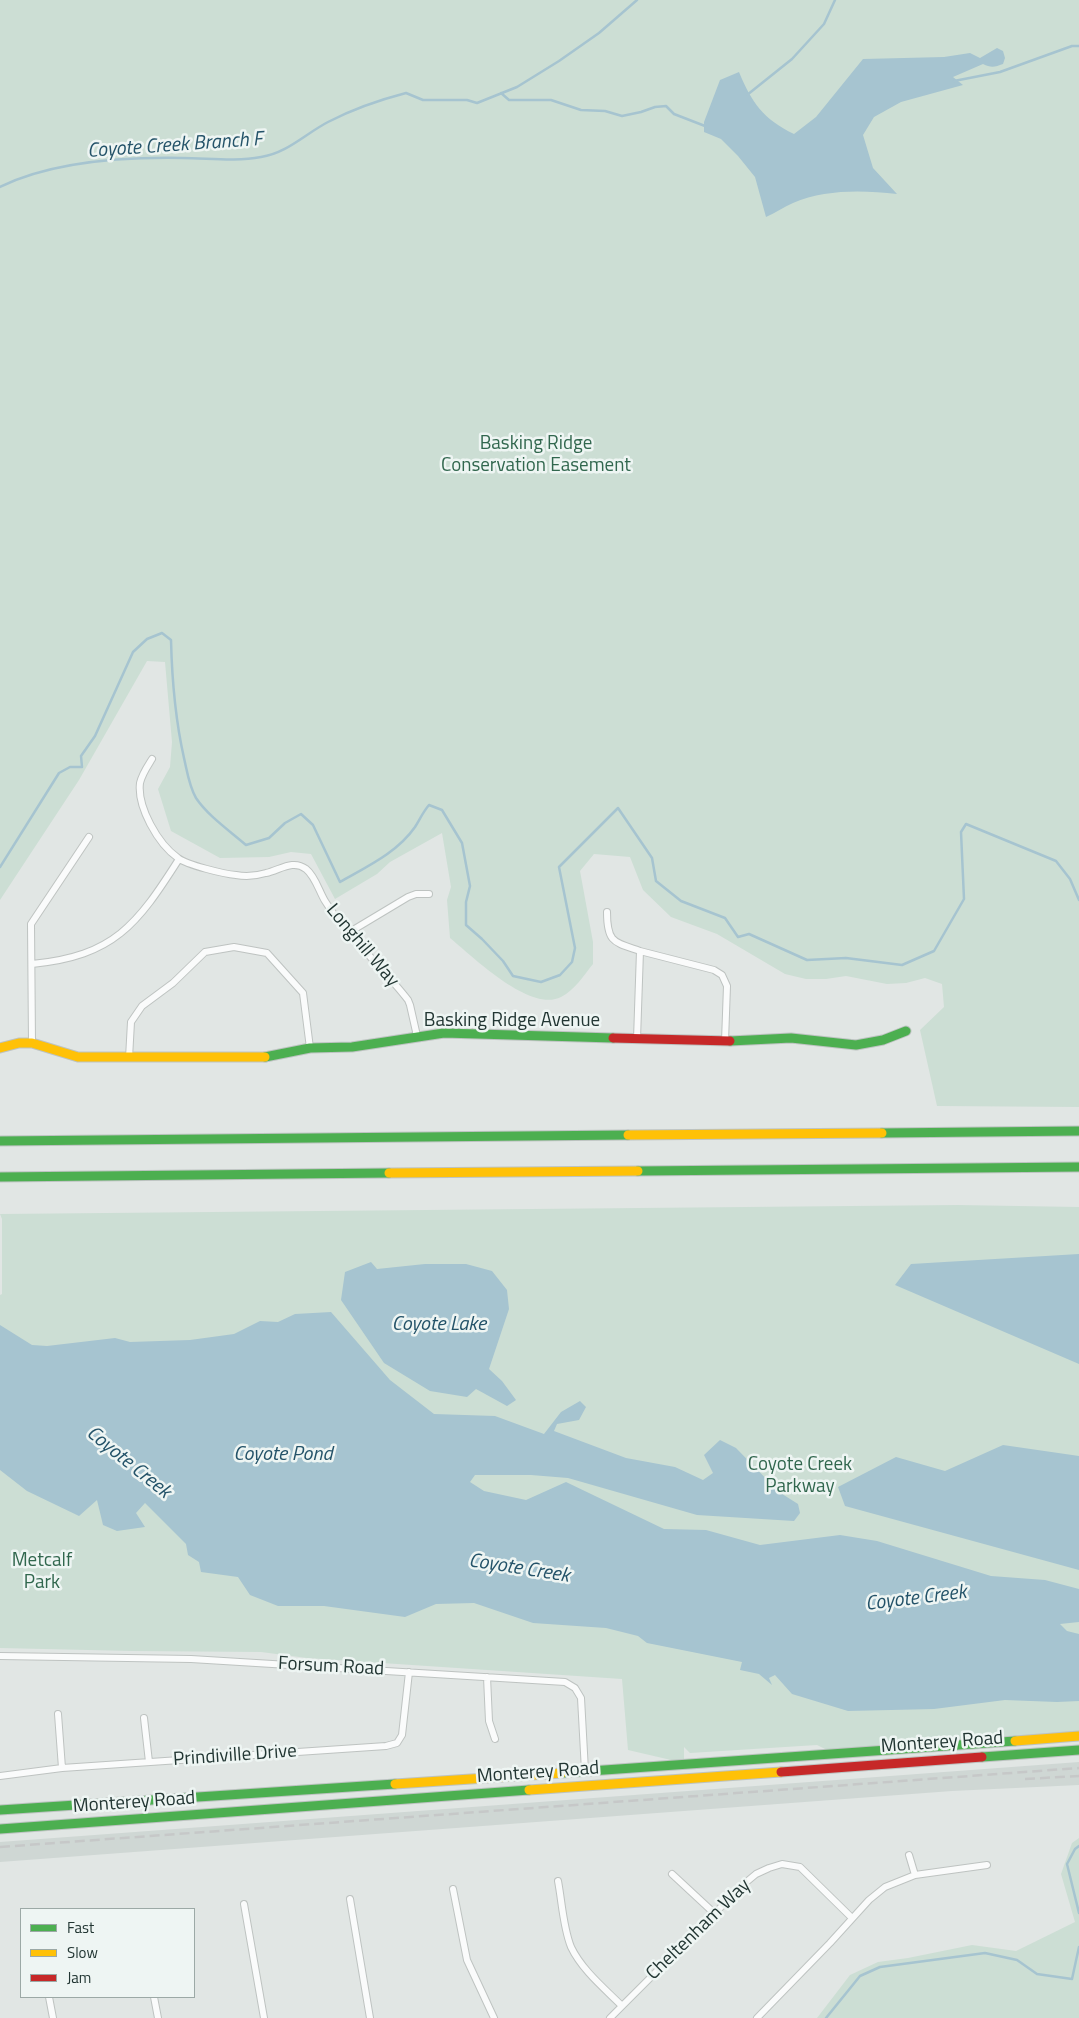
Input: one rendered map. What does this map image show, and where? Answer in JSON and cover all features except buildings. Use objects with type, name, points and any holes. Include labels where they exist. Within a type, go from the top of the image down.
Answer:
[{"type":"main road","name":"Basking Ridge Avenue","points":[[0,1048],[19,1043],[32,1043],[78,1057],[264,1057],[310,1048],[352,1047],[416,1036],[444,1034],[725,1041],[791,1038],[856,1045],[883,1040],[906,1031]]},
{"type":"main road","points":[[0,1140],[1079,1132]]},
{"type":"main road","points":[[0,1177],[1079,1167]]},
{"type":"main road","name":"Monterey Road","points":[[0,1810],[1079,1736]]},
{"type":"main road","name":"Monterey Road","points":[[0,1829],[1079,1750]]},
{"type":"street","points":[[32,964],[72,958],[110,941],[140,916],[179,859],[158,837],[144,811],[140,783],[152,759]]},
{"type":"street","points":[[32,1043],[31,928],[33,919],[88,837]]},
{"type":"street","name":"Longhill Way","points":[[179,859],[236,875],[252,876],[291,865],[305,868],[311,873],[332,913],[408,1000],[416,1036]]},
{"type":"street","points":[[348,933],[408,897],[416,894],[429,894]]},
{"type":"street","points":[[607,912],[607,929],[618,943],[714,970],[722,975],[726,986],[725,1041]]},
{"type":"street","points":[[129,1058],[131,1022],[142,1006],[173,983],[205,952],[234,946],[267,953],[302,992],[310,1048]]},
{"type":"street","points":[[637,1039],[640,950]]},
{"type":"street","name":"Forsum Road","points":[[0,1656],[191,1659],[565,1682],[575,1688],[581,1698],[585,1771]]},
{"type":"street","name":"Prindiville Drive","points":[[0,1776],[62,1768],[386,1746],[397,1743],[402,1735],[409,1672]]},
{"type":"street","points":[[487,1677],[489,1721],[495,1739]]},
{"type":"street","points":[[58,1714],[62,1768]]},
{"type":"street","points":[[144,1718],[148,1762]]},
{"type":"street","points":[[909,1855],[915,1876]]},
{"type":"street","name":"Cheltenham Way","points":[[610,2018],[714,1913],[756,1874],[769,1868],[782,1864],[800,1867],[852,1918]]},
{"type":"street","points":[[757,2018],[869,1900],[885,1887],[915,1876],[987,1865]]},
{"type":"street","points":[[672,1874],[714,1913]]},
{"type":"street","points":[[558,1881],[571,1947],[583,1966],[622,2006]]},
{"type":"street","points":[[453,1889],[467,1960],[494,2018]]},
{"type":"street","points":[[350,1899],[370,2018]]},
{"type":"street","points":[[244,1904],[264,2018]]},
{"type":"street","points":[[49,1998],[52,2018]]},
{"type":"street","points":[[154,1998],[158,2018]]},
{"type":"shaded area","points":[[1079,1762],[1079,1785],[952,1791],[0,1862],[0,1842]]},
{"type":"green space","name":"Basking Ridge Conservation Easement","points":[[0,0],[1079,0],[1079,1107],[937,1106],[920,1030],[944,1007],[942,984],[925,978],[906,983],[887,984],[846,976],[806,979],[785,974],[717,934],[671,917],[643,890],[630,857],[594,854],[580,871],[593,942],[593,964],[570,991],[561,997],[548,1000],[534,997],[502,980],[450,938],[447,900],[451,887],[442,833],[390,862],[377,874],[335,899],[311,854],[291,852],[269,857],[220,858],[171,831],[158,789],[170,767],[172,742],[165,662],[147,661],[79,780],[0,900]]},
{"type":"green space","name":"Coyote Creek Parkway","points":[[958,1205],[1079,1207],[1079,1737],[833,1753],[817,1745],[690,1753],[684,1747],[684,1763],[628,1750],[622,1679],[307,1658],[261,1652],[0,1648],[0,1295],[2,1294],[2,1219],[0,1214]]},
{"type":"green space","points":[[1079,1838],[1079,2018],[817,2018],[850,1975],[878,1962],[972,1945],[1016,1951],[1075,1922],[1061,1874],[1072,1843]]},
{"type":"water","points":[[997,48],[1003,51],[1005,58],[1003,64],[993,67],[983,64],[953,77],[963,85],[901,102],[874,117],[863,135],[873,168],[897,194],[858,191],[818,195],[793,203],[766,217],[755,177],[721,139],[704,132],[704,122],[720,80],[739,72],[749,93],[766,116],[794,134],[816,117],[863,59],[944,57],[970,53],[980,58]]},
{"type":"water","points":[[1079,1254],[1079,1364],[895,1285],[911,1264]]},
{"type":"water","name":"Coyote Lake","points":[[371,1262],[377,1269],[425,1264],[466,1264],[492,1271],[507,1290],[509,1309],[489,1369],[502,1381],[516,1400],[507,1406],[476,1389],[467,1397],[430,1391],[384,1363],[341,1300],[345,1272]]},
{"type":"water","name":"Coyote Pond","points":[[331,1312],[390,1380],[434,1414],[495,1416],[544,1434],[561,1412],[580,1401],[586,1407],[579,1420],[557,1424],[554,1431],[626,1458],[675,1467],[703,1480],[713,1473],[704,1455],[720,1440],[736,1448],[779,1492],[798,1504],[800,1513],[794,1521],[697,1515],[568,1478],[531,1475],[475,1475],[470,1482],[484,1491],[526,1500],[566,1482],[664,1529],[706,1530],[760,1545],[840,1535],[877,1541],[991,1576],[1045,1580],[1079,1589],[1079,1622],[1060,1624],[1067,1631],[1079,1634],[1079,1701],[1005,1700],[934,1709],[848,1711],[792,1694],[775,1675],[769,1678],[772,1685],[759,1674],[740,1670],[742,1662],[647,1643],[638,1636],[606,1628],[533,1623],[474,1603],[436,1604],[405,1617],[324,1606],[278,1606],[250,1595],[238,1577],[201,1572],[199,1562],[188,1555],[186,1544],[145,1503],[136,1513],[145,1527],[117,1531],[103,1525],[97,1500],[79,1516],[27,1491],[0,1470],[0,1325],[32,1345],[47,1346],[115,1338],[130,1342],[190,1340],[234,1334],[260,1321],[278,1322],[295,1314]]},
{"type":"water","points":[[1003,1445],[1079,1456],[1079,1570],[845,1506],[838,1487],[896,1457],[945,1471]]},
{"type":"waterway","name":"Coyote Creek Branch F","points":[[0,187],[42,172],[113,160],[160,158],[241,159],[270,155],[279,152],[328,122],[347,113],[406,93],[423,100],[467,100],[477,103],[517,87],[559,61],[599,33],[637,0]]},
{"type":"waterway","points":[[747,95],[792,59],[824,24],[835,0]]},
{"type":"waterway","points":[[954,81],[1000,72],[1072,46],[1079,46]]},
{"type":"waterway","points":[[501,93],[509,100],[551,100],[581,110],[605,111],[622,116],[666,106],[674,114],[705,126]]},
{"type":"waterway","points":[[0,867],[59,773],[70,767],[82,767],[81,756],[95,736],[133,652],[147,639],[162,633],[171,640],[176,714],[188,778],[196,798],[213,817],[246,845],[269,838],[285,823],[301,814],[313,825],[340,882],[390,852],[408,836],[429,805],[442,810],[462,843],[470,886],[466,902],[466,925],[503,961],[513,976],[541,982],[560,975],[572,962],[575,948],[559,867],[618,808],[652,858],[656,881],[681,901],[725,918],[738,937],[749,934],[807,960],[846,958],[902,965],[934,951],[964,899],[961,832],[966,824],[1056,861],[1070,879],[1079,900]]},
{"type":"waterway","points":[[1079,1846],[1075,1849],[1067,1864],[1079,1913]]},
{"type":"waterway","points":[[826,2018],[860,1976],[880,1967],[985,1953],[1017,1960],[1037,1974],[1072,1979],[1079,1947]]},
{"type":"railway","points":[[0,1847],[1079,1768]]},
{"type":"railway","points":[[1025,1779],[1079,1776]]},
{"type":"traffic: fast","points":[[730,1041],[791,1038],[856,1045],[883,1040],[906,1031]]},
{"type":"traffic: fast","points":[[265,1057],[310,1048],[352,1047],[444,1033],[613,1038]]},
{"type":"traffic: fast","points":[[882,1133],[1079,1131]]},
{"type":"traffic: fast","points":[[0,1141],[628,1135]]},
{"type":"traffic: fast","points":[[638,1171],[1079,1167]]},
{"type":"traffic: fast","points":[[0,1177],[389,1173]]},
{"type":"traffic: fast","points":[[562,1773],[1015,1741]]},
{"type":"traffic: fast","points":[[982,1757],[1079,1750]]},
{"type":"traffic: fast","points":[[0,1810],[395,1784]]},
{"type":"traffic: fast","points":[[0,1829],[529,1790]]},
{"type":"traffic: slow","points":[[0,1048],[19,1043],[32,1043],[78,1057],[265,1057]]},
{"type":"traffic: slow","points":[[628,1135],[882,1133]]},
{"type":"traffic: slow","points":[[389,1173],[638,1171]]},
{"type":"traffic: slow","points":[[1015,1741],[1079,1736]]},
{"type":"traffic: slow","points":[[529,1790],[781,1772]]},
{"type":"traffic: slow","points":[[395,1784],[562,1773]]},
{"type":"traffic: jam","points":[[613,1038],[730,1041]]},
{"type":"traffic: jam","points":[[781,1772],[982,1757]]},
{"type":"water label","name":"Coyote Creek","points":[[128,1463]]},
{"type":"water label","name":"Coyote Creek","points":[[519,1569]]},
{"type":"water label","name":"Coyote Creek","points":[[916,1599]]},
{"type":"park label","name":"Metcalf Park","points":[[42,1572]]}]
